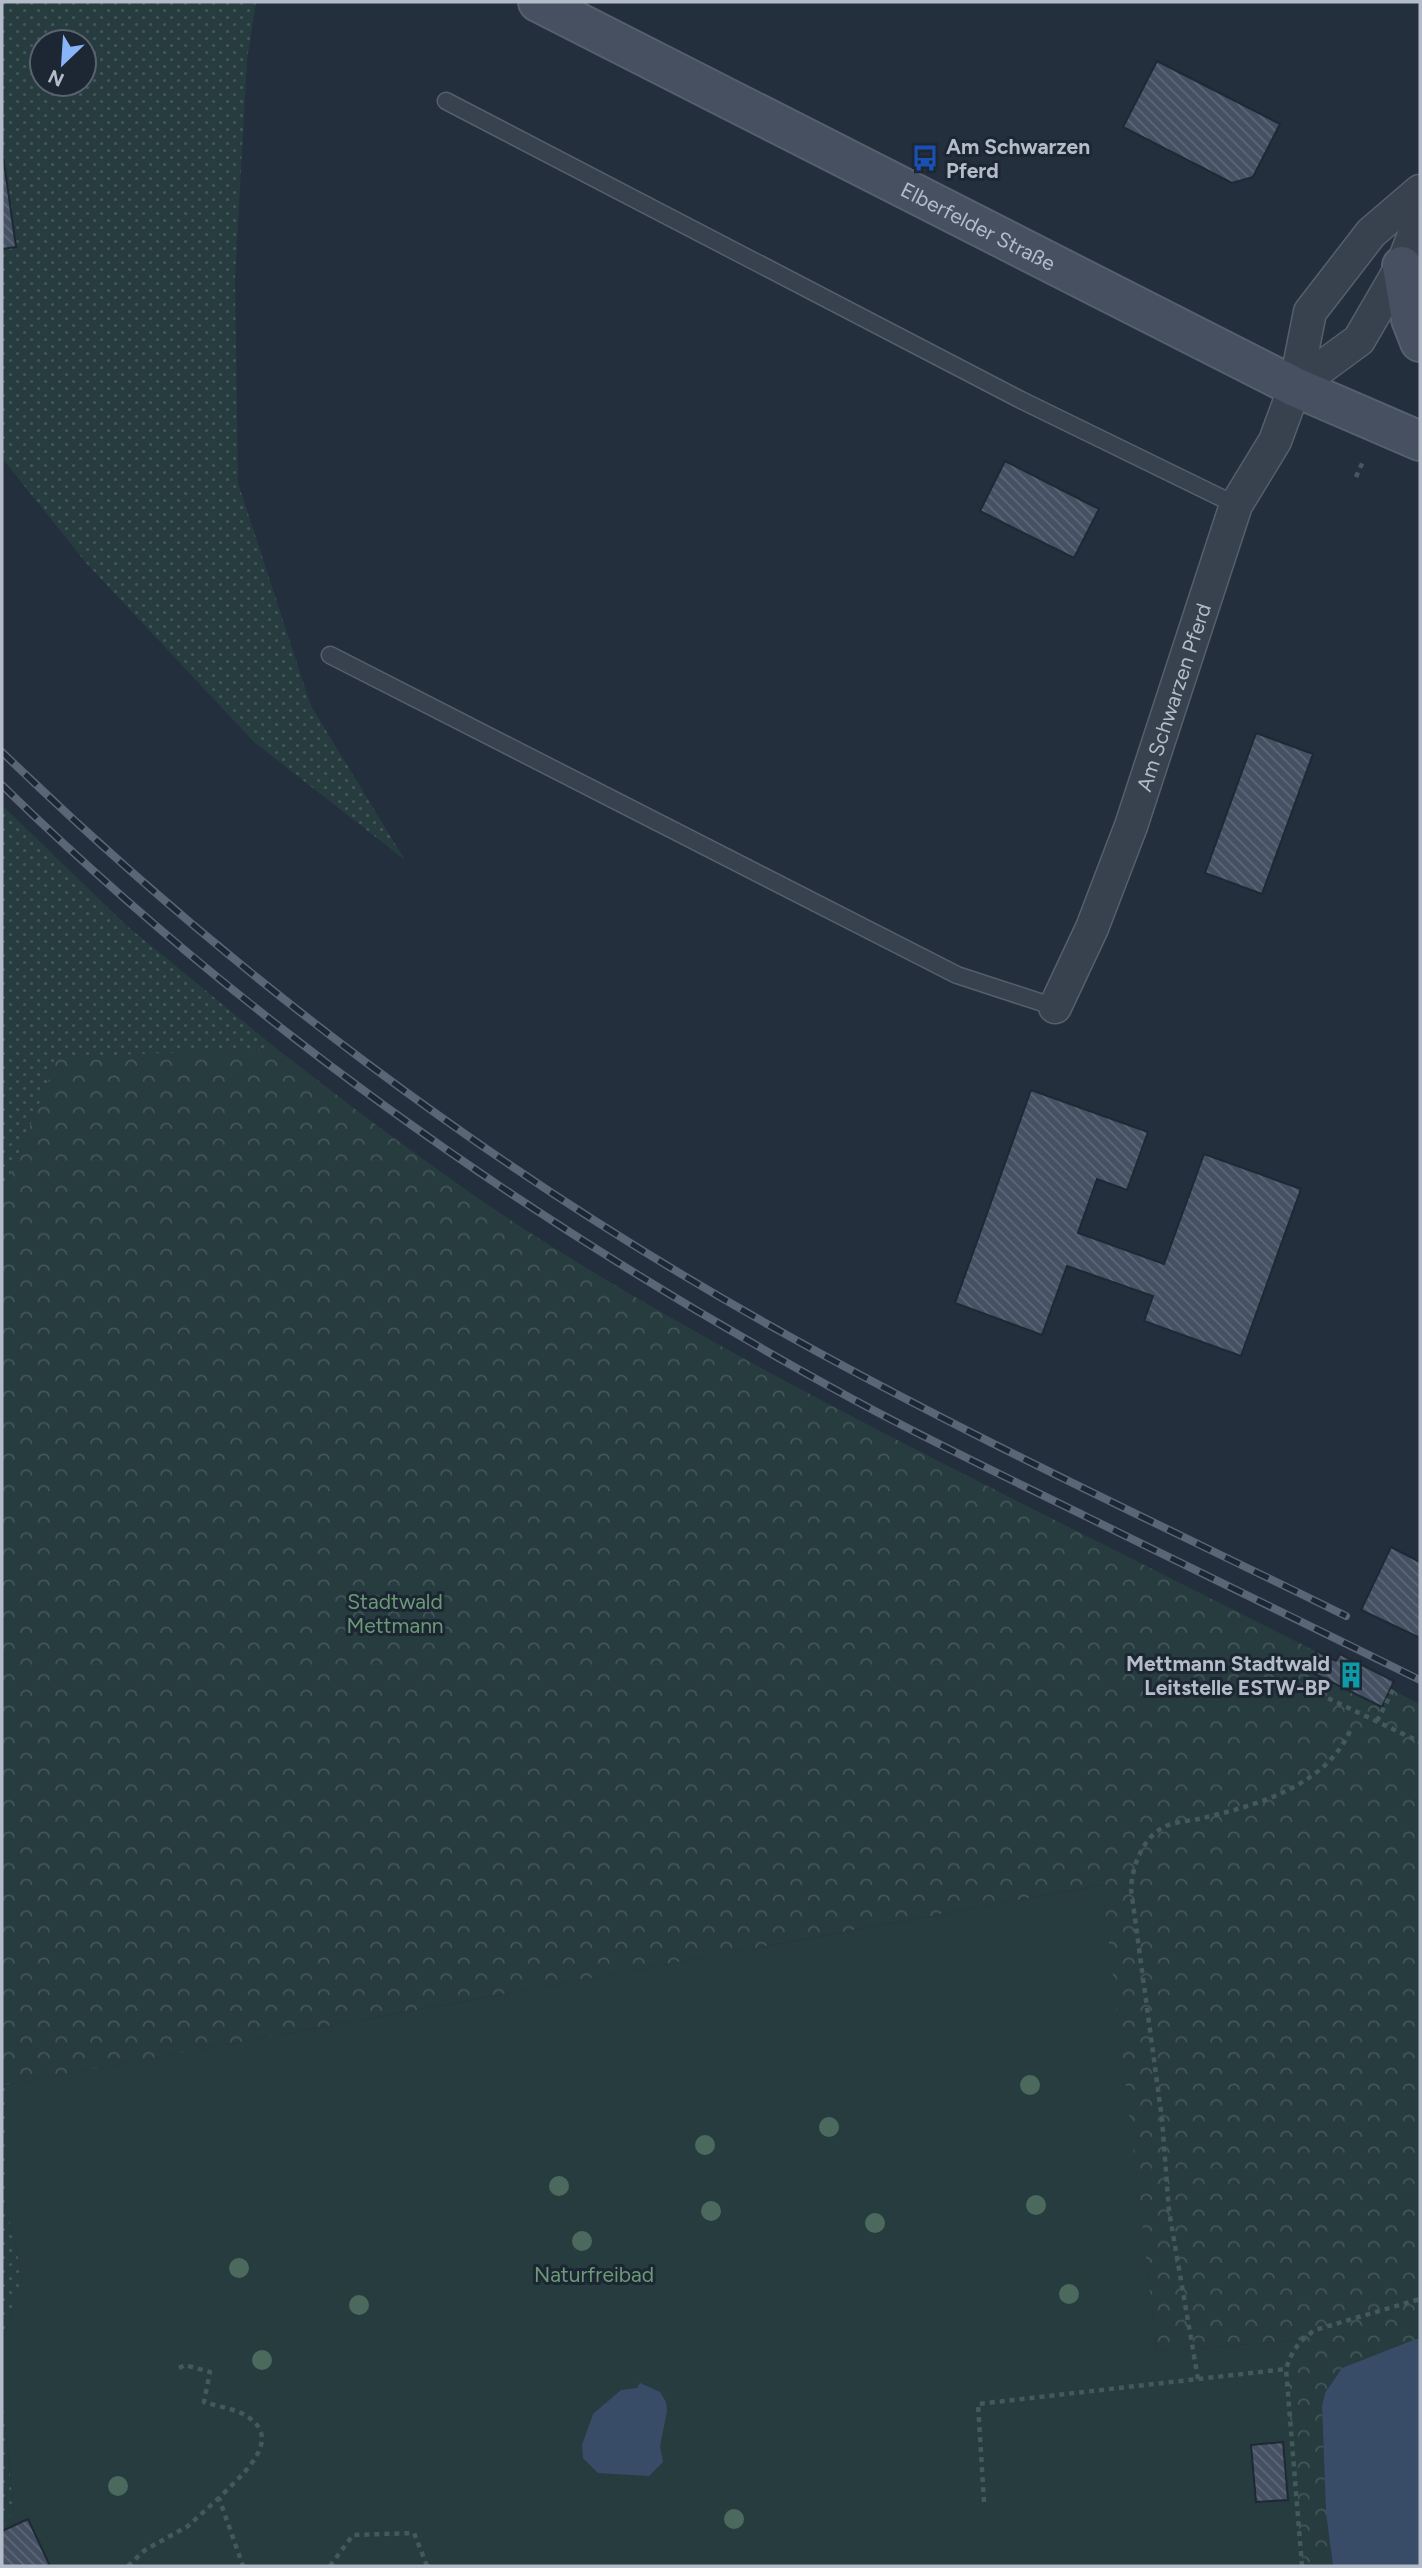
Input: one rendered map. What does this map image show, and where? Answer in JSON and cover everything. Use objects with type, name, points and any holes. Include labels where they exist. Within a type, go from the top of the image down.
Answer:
[{"type":"main road","name":"Elberfelder Straße","points":[[538,2],[1295,387],[1420,441]]},
{"type":"main road","points":[[1402,266],[1411,319],[1420,342]]},
{"type":"street","name":"Am Schwarzen Pferd","points":[[1055,1007],[1092,928],[1131,826],[1236,505],[1275,441],[1295,387],[1310,312],[1371,233],[1420,191]]},
{"type":"street","points":[[1295,387],[1359,340],[1402,266],[1420,219]]},
{"type":"lane","points":[[446,101],[1021,400],[1236,505]]},
{"type":"lane","points":[[330,655],[957,975],[1055,1007]]},
{"type":"path","points":[[1356,477],[1364,457]]},
{"type":"path","points":[[1292,1681],[1420,1742]]},
{"type":"path","points":[[1377,1721],[1394,1688]]},
{"type":"path","points":[[1198,2379],[1169,2211],[1162,2119],[1132,1900],[1132,1873],[1145,1846],[1166,1826],[1248,1806],[1315,1775],[1345,1741],[1350,1731]]},
{"type":"path","points":[[1302,2566],[1286,2369],[1291,2352],[1315,2330],[1420,2299]]},
{"type":"path","points":[[128,2566],[145,2550],[188,2526],[253,2462],[261,2446],[261,2435],[251,2419],[237,2411],[204,2402],[210,2372],[186,2365],[179,2368]]},
{"type":"path","points":[[984,2501],[978,2404],[1286,2369]]},
{"type":"path","points":[[219,2498],[243,2566]]},
{"type":"path","points":[[330,2566],[353,2535],[414,2533],[427,2566]]},
{"type":"green space","points":[[2,2],[256,2],[247,60],[235,278],[238,483],[311,706],[405,860],[254,742],[87,564],[2,458]]},
{"type":"green space","points":[[2,805],[128,927],[277,1049],[58,1058],[2,1195]]},
{"type":"green space","name":"Stadtwald Mettmann","points":[[277,1049],[463,1188],[541,1240],[689,1328],[911,1447],[1420,1704],[1420,2339],[1342,2368],[1325,2393],[1322,2406],[1326,2513],[1333,2566],[1302,2566],[1286,2369],[1291,2352],[1300,2340],[1157,2351],[1101,1885],[5,2085],[2,2076],[2,1195],[58,1057]]},
{"type":"green space","name":"Naturfreibad","points":[[1102,1885],[1157,2351],[1301,2340],[1291,2352],[1286,2369],[1302,2566],[2,2566],[2,2522],[14,2513],[2,2389],[2,2344],[23,2277],[5,2202],[5,2085]]},
{"type":"green space","points":[[2,2076],[5,2085],[5,2202],[23,2277],[2,2344]]},
{"type":"green space","points":[[2,2389],[14,2513],[2,2522]]},
{"type":"water","points":[[1420,2339],[1420,2566],[1333,2566],[1326,2513],[1322,2406],[1325,2393],[1342,2368]]},
{"type":"water","points":[[640,2383],[660,2392],[666,2402],[667,2411],[660,2446],[663,2462],[649,2476],[598,2473],[583,2458],[582,2445],[593,2414],[621,2390],[637,2388]]},
{"type":"building","points":[[1157,61],[1280,124],[1253,177],[1232,183],[1123,127]]},
{"type":"building","points":[[2,148],[16,247],[2,249]]},
{"type":"building","points":[[1005,461],[1099,509],[1074,558],[980,511]]},
{"type":"building","points":[[1256,733],[1313,754],[1262,894],[1205,873]]},
{"type":"building","points":[[1031,1090],[1148,1132],[1127,1190],[1097,1179],[1078,1233],[1164,1264],[1204,1154],[1301,1189],[1241,1356],[1144,1321],[1153,1296],[1067,1266],[1042,1335],[955,1303]]},
{"type":"building","points":[[1391,1547],[1420,1562],[1420,1638],[1361,1610]]},
{"type":"building","name":"Mettmann Stadtwald Leitstelle ESTW-BP","points":[[1317,1651],[1336,1661],[1340,1654],[1394,1681],[1382,1707],[1307,1670]]},
{"type":"building","points":[[1283,2442],[1288,2500],[1256,2502],[1251,2445]]},
{"type":"building","points":[[28,2519],[50,2566],[2,2566],[2,2531]]},
{"type":"railway","points":[[2,752],[89,834],[272,990],[465,1134],[564,1201],[769,1325],[911,1402],[1346,1616]]},
{"type":"railway","points":[[2,785],[96,873],[194,958],[295,1038],[398,1116],[613,1260],[897,1423],[1420,1680]]},
{"type":"place","name":"Am Schwarzen Pferd","points":[[925,158]]},
{"type":"place","name":"Mettmann Stadtwald Leitstelle ESTW-BP","points":[[1351,1675]]}]
